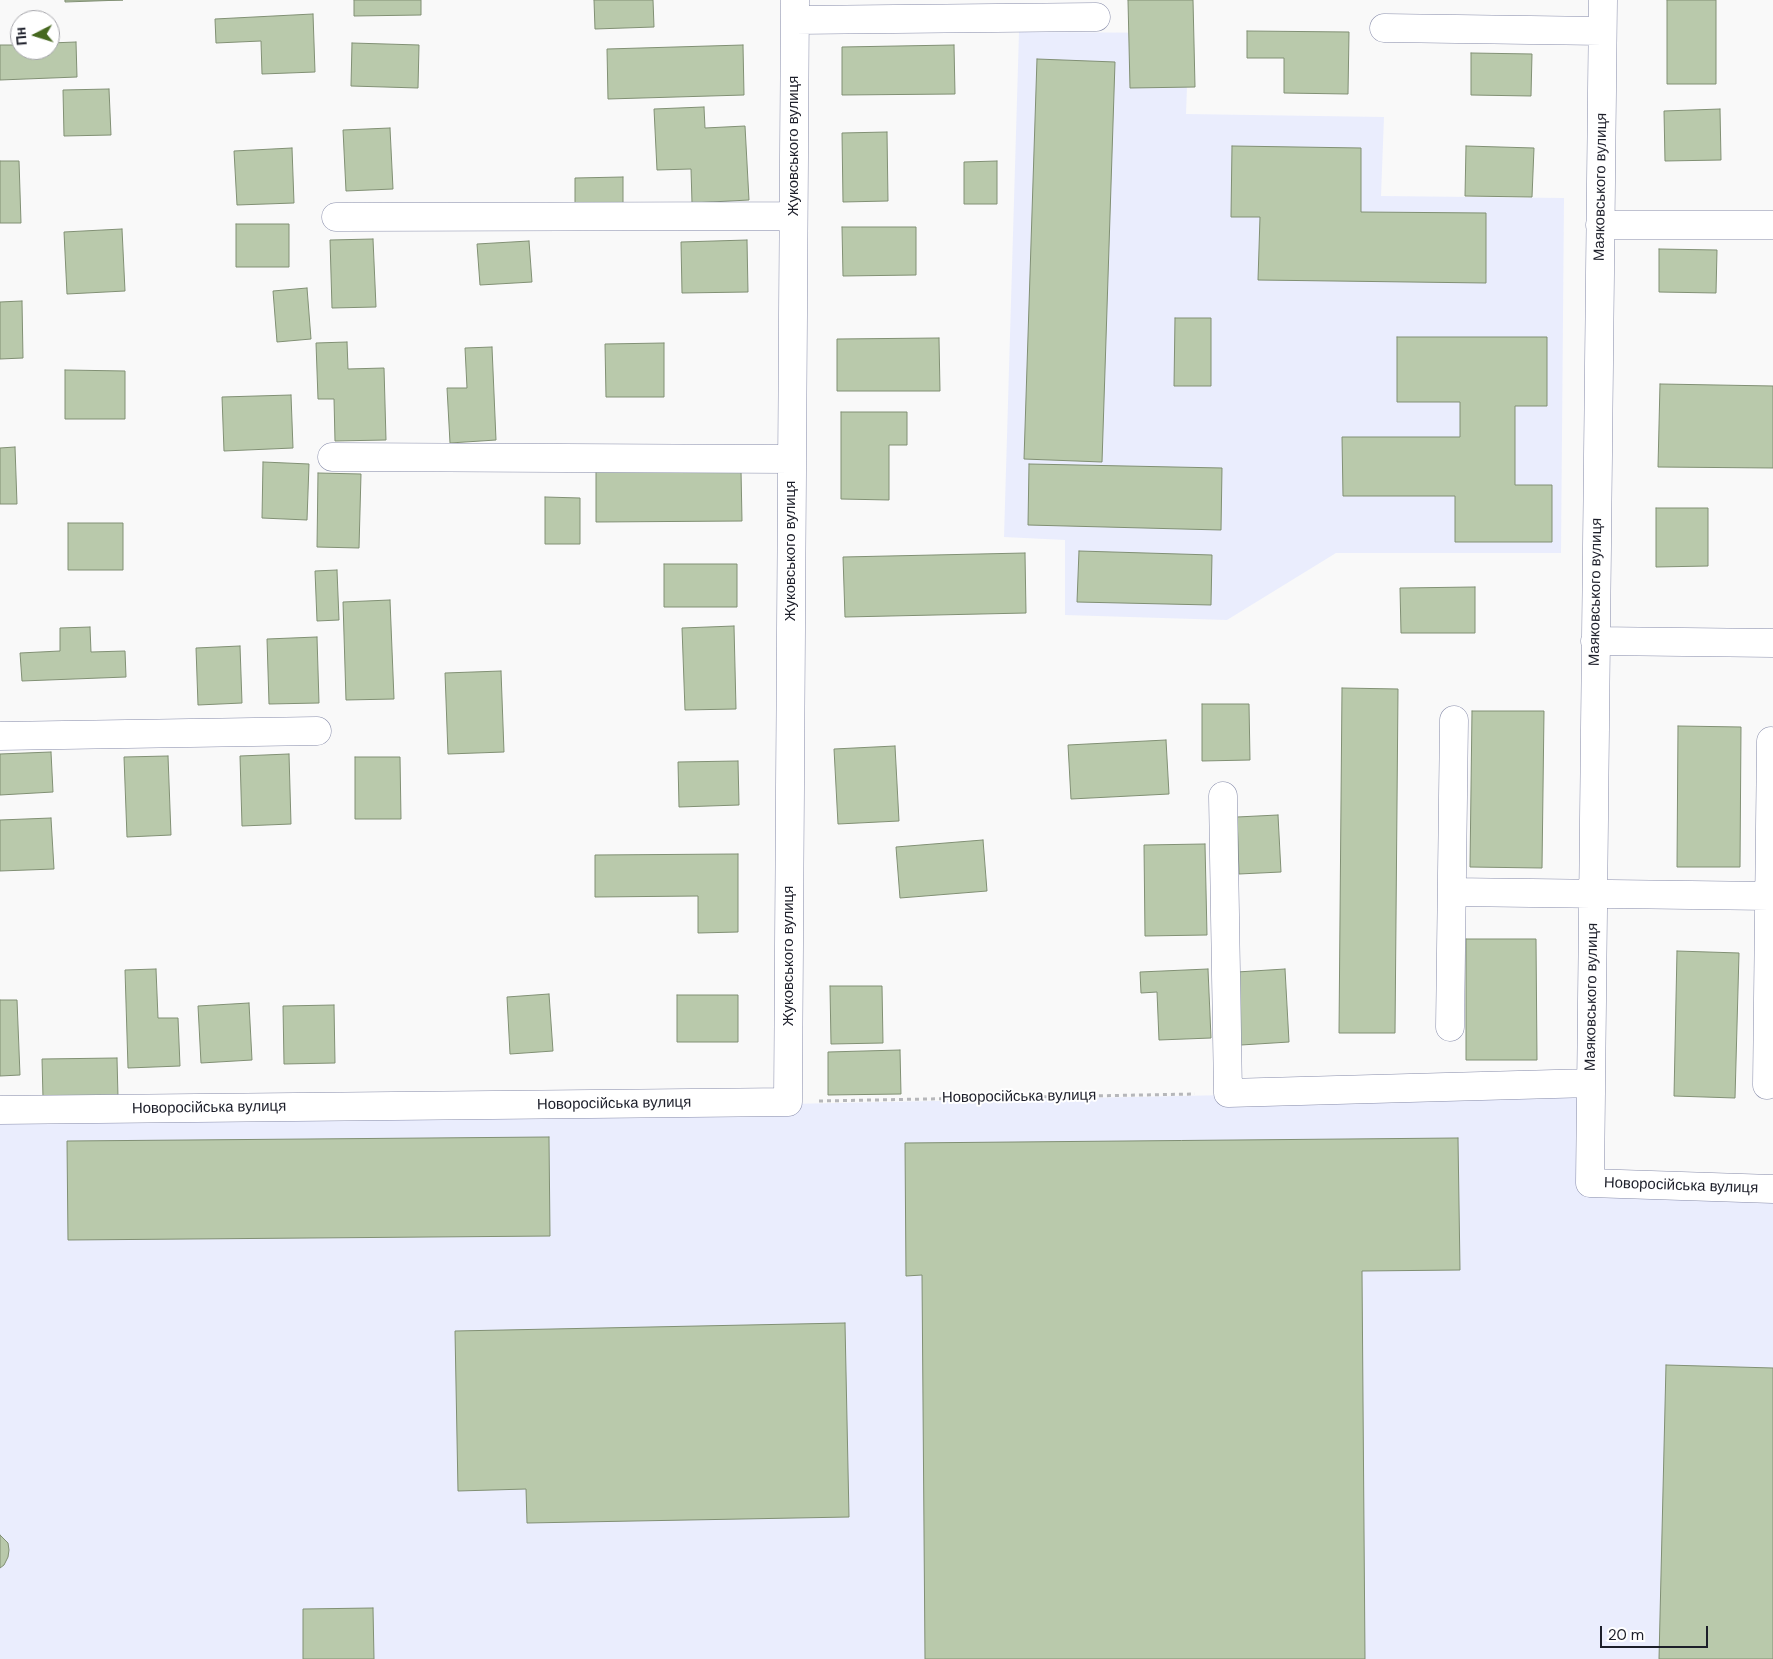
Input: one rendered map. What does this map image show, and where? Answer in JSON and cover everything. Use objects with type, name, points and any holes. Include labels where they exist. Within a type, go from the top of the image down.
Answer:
[{"type":"street","name":"Маяковського вулиця","points":[[1590,1183],[1603,0]]},
{"type":"street","points":[[795,10],[1096,17]]},
{"type":"street","name":"Жуковського вулиця","points":[[788,1102],[795,10]]},
{"type":"street","points":[[1384,28],[1602,31]]},
{"type":"street","points":[[336,217],[793,216]]},
{"type":"street","points":[[1600,225],[1773,226]]},
{"type":"street","points":[[332,457],[792,459]]},
{"type":"street","points":[[1595,641],[1773,643]]},
{"type":"street","points":[[1450,1027],[1454,720]]},
{"type":"street","points":[[0,736],[317,731]]},
{"type":"street","points":[[1766,1085],[1771,741]]},
{"type":"street","points":[[1223,796],[1228,1093],[1591,1083]]},
{"type":"street","points":[[1452,892],[1769,896]]},
{"type":"street","name":"Новоросійська вулиця","points":[[0,1110],[788,1102]]},
{"type":"street","name":"Новоросійська вулиця","points":[[1590,1183],[1773,1189]]},
{"type":"path","name":"Новоросійська вулиця","points":[[788,1102],[1228,1093]]},
{"type":"shaded area","points":[[1019,32],[1189,33],[1186,114],[1384,117],[1381,196],[1564,198],[1561,553],[1336,553],[1227,620],[1065,615],[1065,540],[1004,537]]},
{"type":"shaded area","points":[[1590,1083],[1589,1185],[1773,1191],[1773,1659],[0,1659],[0,1113],[788,1104],[1228,1095]]},
{"type":"building","points":[[65,0],[123,0],[65,2]]},
{"type":"building","points":[[354,0],[421,0],[421,15],[354,16]]},
{"type":"building","points":[[594,0],[653,0],[654,27],[595,29]]},
{"type":"building","points":[[1128,0],[1193,0],[1195,87],[1130,88]]},
{"type":"building","points":[[1667,0],[1716,0],[1716,84],[1667,84]]},
{"type":"building","points":[[313,14],[315,72],[262,74],[261,41],[216,43],[215,19]]},
{"type":"building","points":[[1247,31],[1349,32],[1348,94],[1284,93],[1284,58],[1247,58]]},
{"type":"building","points":[[76,42],[77,77],[0,80],[0,45],[10,45],[10,60],[60,60],[60,43]]},
{"type":"building","points":[[352,43],[419,45],[418,88],[351,86]]},
{"type":"building","points":[[743,45],[744,95],[608,99],[607,49]]},
{"type":"building","points":[[954,45],[955,94],[842,95],[842,47]]},
{"type":"building","points":[[1471,53],[1532,54],[1531,96],[1471,95]]},
{"type":"building","points":[[1037,59],[1115,62],[1102,462],[1024,459]]},
{"type":"building","points":[[109,89],[111,135],[64,136],[63,90]]},
{"type":"building","points":[[704,107],[705,128],[745,126],[749,200],[692,203],[691,169],[657,170],[654,109]]},
{"type":"building","points":[[1720,109],[1721,160],[1665,161],[1664,111]]},
{"type":"building","points":[[390,128],[393,189],[346,191],[343,130]]},
{"type":"building","points":[[887,132],[888,201],[843,202],[842,133]]},
{"type":"building","points":[[1232,146],[1361,148],[1361,212],[1486,213],[1486,283],[1258,280],[1260,217],[1231,217]]},
{"type":"building","points":[[1466,146],[1534,148],[1532,197],[1465,196]]},
{"type":"building","points":[[292,148],[294,203],[237,205],[234,151]]},
{"type":"building","points":[[0,161],[19,161],[21,223],[0,223]]},
{"type":"building","points":[[997,161],[997,204],[964,204],[964,162]]},
{"type":"building","points":[[623,177],[623,207],[575,208],[575,178]]},
{"type":"building","points":[[236,224],[289,224],[289,267],[236,267]]},
{"type":"building","points":[[842,227],[916,227],[916,275],[843,276]]},
{"type":"building","points":[[122,229],[125,291],[67,294],[64,232]]},
{"type":"building","points":[[373,239],[376,307],[332,308],[330,240]]},
{"type":"building","points":[[747,240],[748,292],[682,293],[681,242]]},
{"type":"building","points":[[529,241],[532,282],[480,285],[477,244]]},
{"type":"building","points":[[1659,249],[1717,250],[1716,293],[1659,292]]},
{"type":"building","points":[[307,288],[311,339],[277,342],[273,291]]},
{"type":"building","points":[[22,301],[23,358],[0,359],[0,302]]},
{"type":"building","points":[[1175,318],[1211,318],[1211,386],[1174,386]]},
{"type":"building","points":[[1397,337],[1547,337],[1547,406],[1515,406],[1515,485],[1552,485],[1552,542],[1455,542],[1455,496],[1343,496],[1342,437],[1460,437],[1460,402],[1397,402]]},
{"type":"building","points":[[939,338],[940,391],[837,391],[837,339]]},
{"type":"building","points":[[347,342],[348,369],[384,368],[386,440],[335,441],[334,399],[318,399],[316,343]]},
{"type":"building","points":[[664,343],[664,397],[606,397],[605,344]]},
{"type":"building","points":[[492,347],[496,440],[450,443],[447,388],[467,388],[465,348]]},
{"type":"building","points":[[65,370],[125,371],[125,419],[65,419]]},
{"type":"building","points":[[1660,384],[1773,386],[1773,468],[1658,467]]},
{"type":"building","points":[[291,395],[293,448],[224,451],[222,397]]},
{"type":"building","points":[[841,412],[907,412],[907,445],[889,445],[889,500],[841,499]]},
{"type":"building","points":[[15,447],[17,504],[0,504],[0,448]]},
{"type":"building","points":[[263,462],[309,464],[307,520],[262,518]]},
{"type":"building","points":[[1029,464],[1222,468],[1221,530],[1028,525]]},
{"type":"building","points":[[741,470],[742,521],[596,522],[596,471]]},
{"type":"building","points":[[318,473],[361,474],[359,548],[317,547]]},
{"type":"building","points":[[545,497],[580,498],[580,544],[545,544]]},
{"type":"building","points":[[1656,508],[1708,508],[1708,566],[1656,567]]},
{"type":"building","points":[[68,523],[123,523],[123,570],[68,570]]},
{"type":"building","points":[[1079,551],[1212,555],[1211,605],[1077,602]]},
{"type":"building","points":[[1025,553],[1026,613],[845,617],[843,557]]},
{"type":"building","points":[[664,564],[737,564],[737,607],[664,607]]},
{"type":"building","points":[[337,570],[339,620],[317,621],[315,571]]},
{"type":"building","points":[[1475,587],[1475,633],[1401,633],[1400,588]]},
{"type":"building","points":[[390,600],[394,699],[346,700],[343,602]]},
{"type":"building","points":[[734,626],[736,709],[685,710],[682,628]]},
{"type":"building","points":[[90,627],[91,652],[125,651],[126,677],[22,681],[20,653],[60,651],[60,628]]},
{"type":"building","points":[[317,637],[319,703],[269,704],[267,639]]},
{"type":"building","points":[[240,646],[242,703],[198,705],[196,648]]},
{"type":"building","points":[[501,671],[504,752],[448,754],[445,673]]},
{"type":"building","points":[[1342,688],[1398,689],[1395,1033],[1339,1033]]},
{"type":"building","points":[[1202,704],[1249,704],[1250,760],[1202,761]]},
{"type":"building","points":[[1472,711],[1544,711],[1542,868],[1470,867]]},
{"type":"building","points":[[1678,726],[1741,727],[1740,867],[1677,867]]},
{"type":"building","points":[[1166,740],[1169,794],[1071,799],[1068,745]]},
{"type":"building","points":[[895,746],[899,821],[838,824],[834,749]]},
{"type":"building","points":[[51,752],[53,792],[0,795],[0,754]]},
{"type":"building","points":[[289,754],[291,824],[242,826],[240,756]]},
{"type":"building","points":[[168,756],[171,835],[127,837],[124,757]]},
{"type":"building","points":[[355,757],[400,757],[401,819],[355,819]]},
{"type":"building","points":[[738,761],[739,805],[679,807],[678,762]]},
{"type":"building","points":[[1278,815],[1281,872],[1239,874],[1237,817]]},
{"type":"building","points":[[51,818],[54,869],[0,871],[0,820]]},
{"type":"building","points":[[983,840],[987,891],[900,898],[896,847]]},
{"type":"building","points":[[1205,844],[1207,935],[1145,936],[1144,845]]},
{"type":"building","points":[[738,854],[738,932],[698,933],[698,896],[595,897],[595,855]]},
{"type":"building","points":[[1466,939],[1536,939],[1537,1060],[1466,1060]]},
{"type":"building","points":[[1677,951],[1739,953],[1735,1098],[1674,1096]]},
{"type":"building","points":[[156,969],[158,1018],[178,1018],[180,1066],[128,1068],[125,970]]},
{"type":"building","points":[[1208,969],[1211,1038],[1159,1040],[1157,992],[1141,993],[1140,972]]},
{"type":"building","points":[[1285,969],[1289,1042],[1241,1045],[1237,972]]},
{"type":"building","points":[[830,986],[882,986],[883,1043],[831,1044]]},
{"type":"building","points":[[549,994],[553,1051],[510,1054],[507,997]]},
{"type":"building","points":[[677,995],[738,995],[738,1042],[677,1042]]},
{"type":"building","points":[[0,1000],[17,1000],[20,1075],[0,1076]]},
{"type":"building","points":[[249,1003],[252,1060],[201,1063],[198,1006]]},
{"type":"building","points":[[334,1005],[335,1063],[284,1064],[283,1006]]},
{"type":"building","points":[[900,1050],[901,1094],[828,1095],[828,1052]]},
{"type":"building","points":[[117,1058],[118,1097],[43,1098],[42,1059]]},
{"type":"building","points":[[549,1137],[550,1236],[68,1240],[67,1141]]},
{"type":"building","points":[[1458,1138],[1460,1270],[1362,1271],[1365,1659],[925,1659],[922,1275],[906,1276],[905,1143]]},
{"type":"building","points":[[845,1323],[849,1517],[527,1523],[526,1489],[458,1491],[455,1331]]},
{"type":"building","points":[[1666,1365],[1773,1368],[1773,1659],[1659,1659]]},
{"type":"building","points":[[0,1535],[8,1543],[9,1550],[4,1565],[0,1568]]},
{"type":"building","points":[[373,1608],[374,1659],[303,1659],[303,1609]]}]
